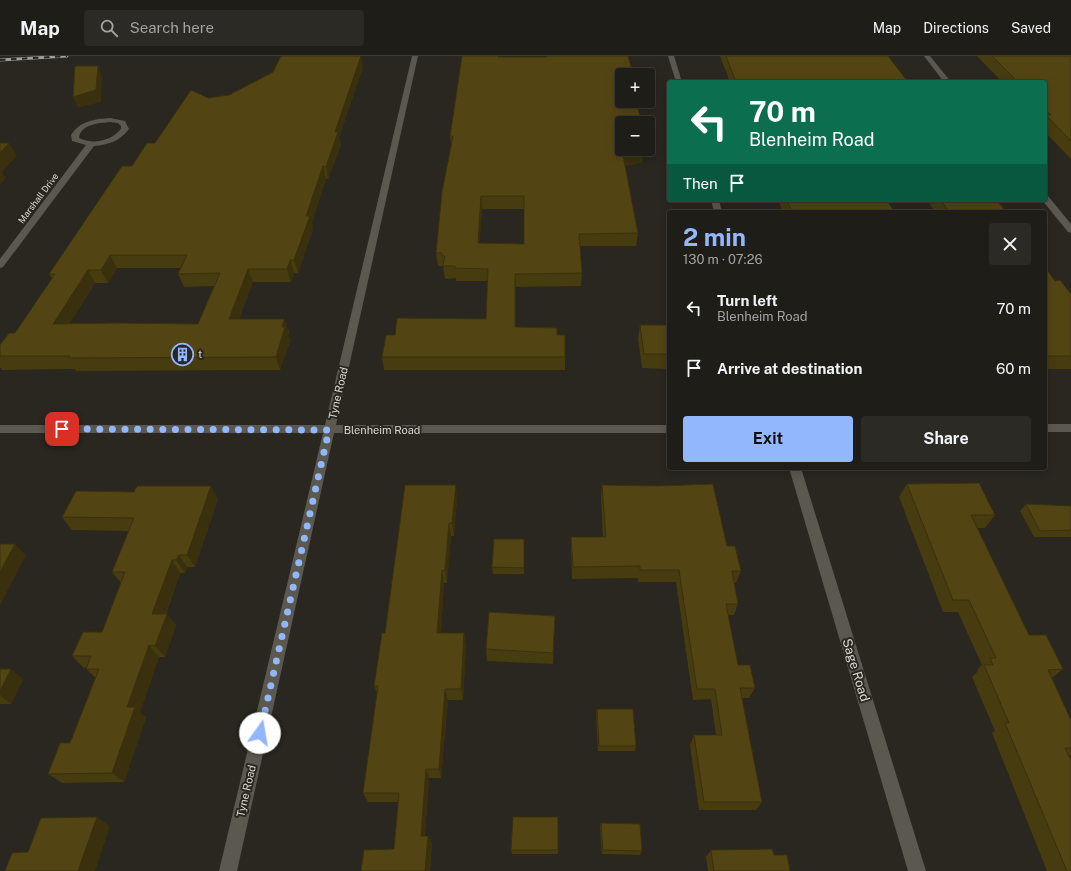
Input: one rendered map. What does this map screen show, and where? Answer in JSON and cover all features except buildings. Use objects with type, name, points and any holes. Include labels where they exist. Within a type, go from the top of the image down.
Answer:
[{"type":"street","name":"Tyne Road","points":[[228,871],[415,56]]},
{"type":"street","points":[[671,56],[678,80]]},
{"type":"street","points":[[927,56],[946,80]]},
{"type":"street","points":[[102,121],[117,121],[125,126],[125,129],[117,137],[106,141],[92,143],[85,143],[75,139],[76,132],[87,125],[102,121]]},
{"type":"street","name":"Marshall Drive","points":[[0,265],[92,143]]},
{"type":"street","points":[[1047,200],[1071,230]]},
{"type":"street","points":[[1047,428],[1071,428]]},
{"type":"street","name":"Blenheim Road","points":[[0,429],[667,429]]},
{"type":"street","name":"Sage Road","points":[[796,470],[917,871]]},
{"type":"railway","points":[[0,60],[67,56]]},
{"type":"place","name":"t","points":[[183,354]]},
{"type":"route","points":[[62,429],[329,430],[260,733]]}]
